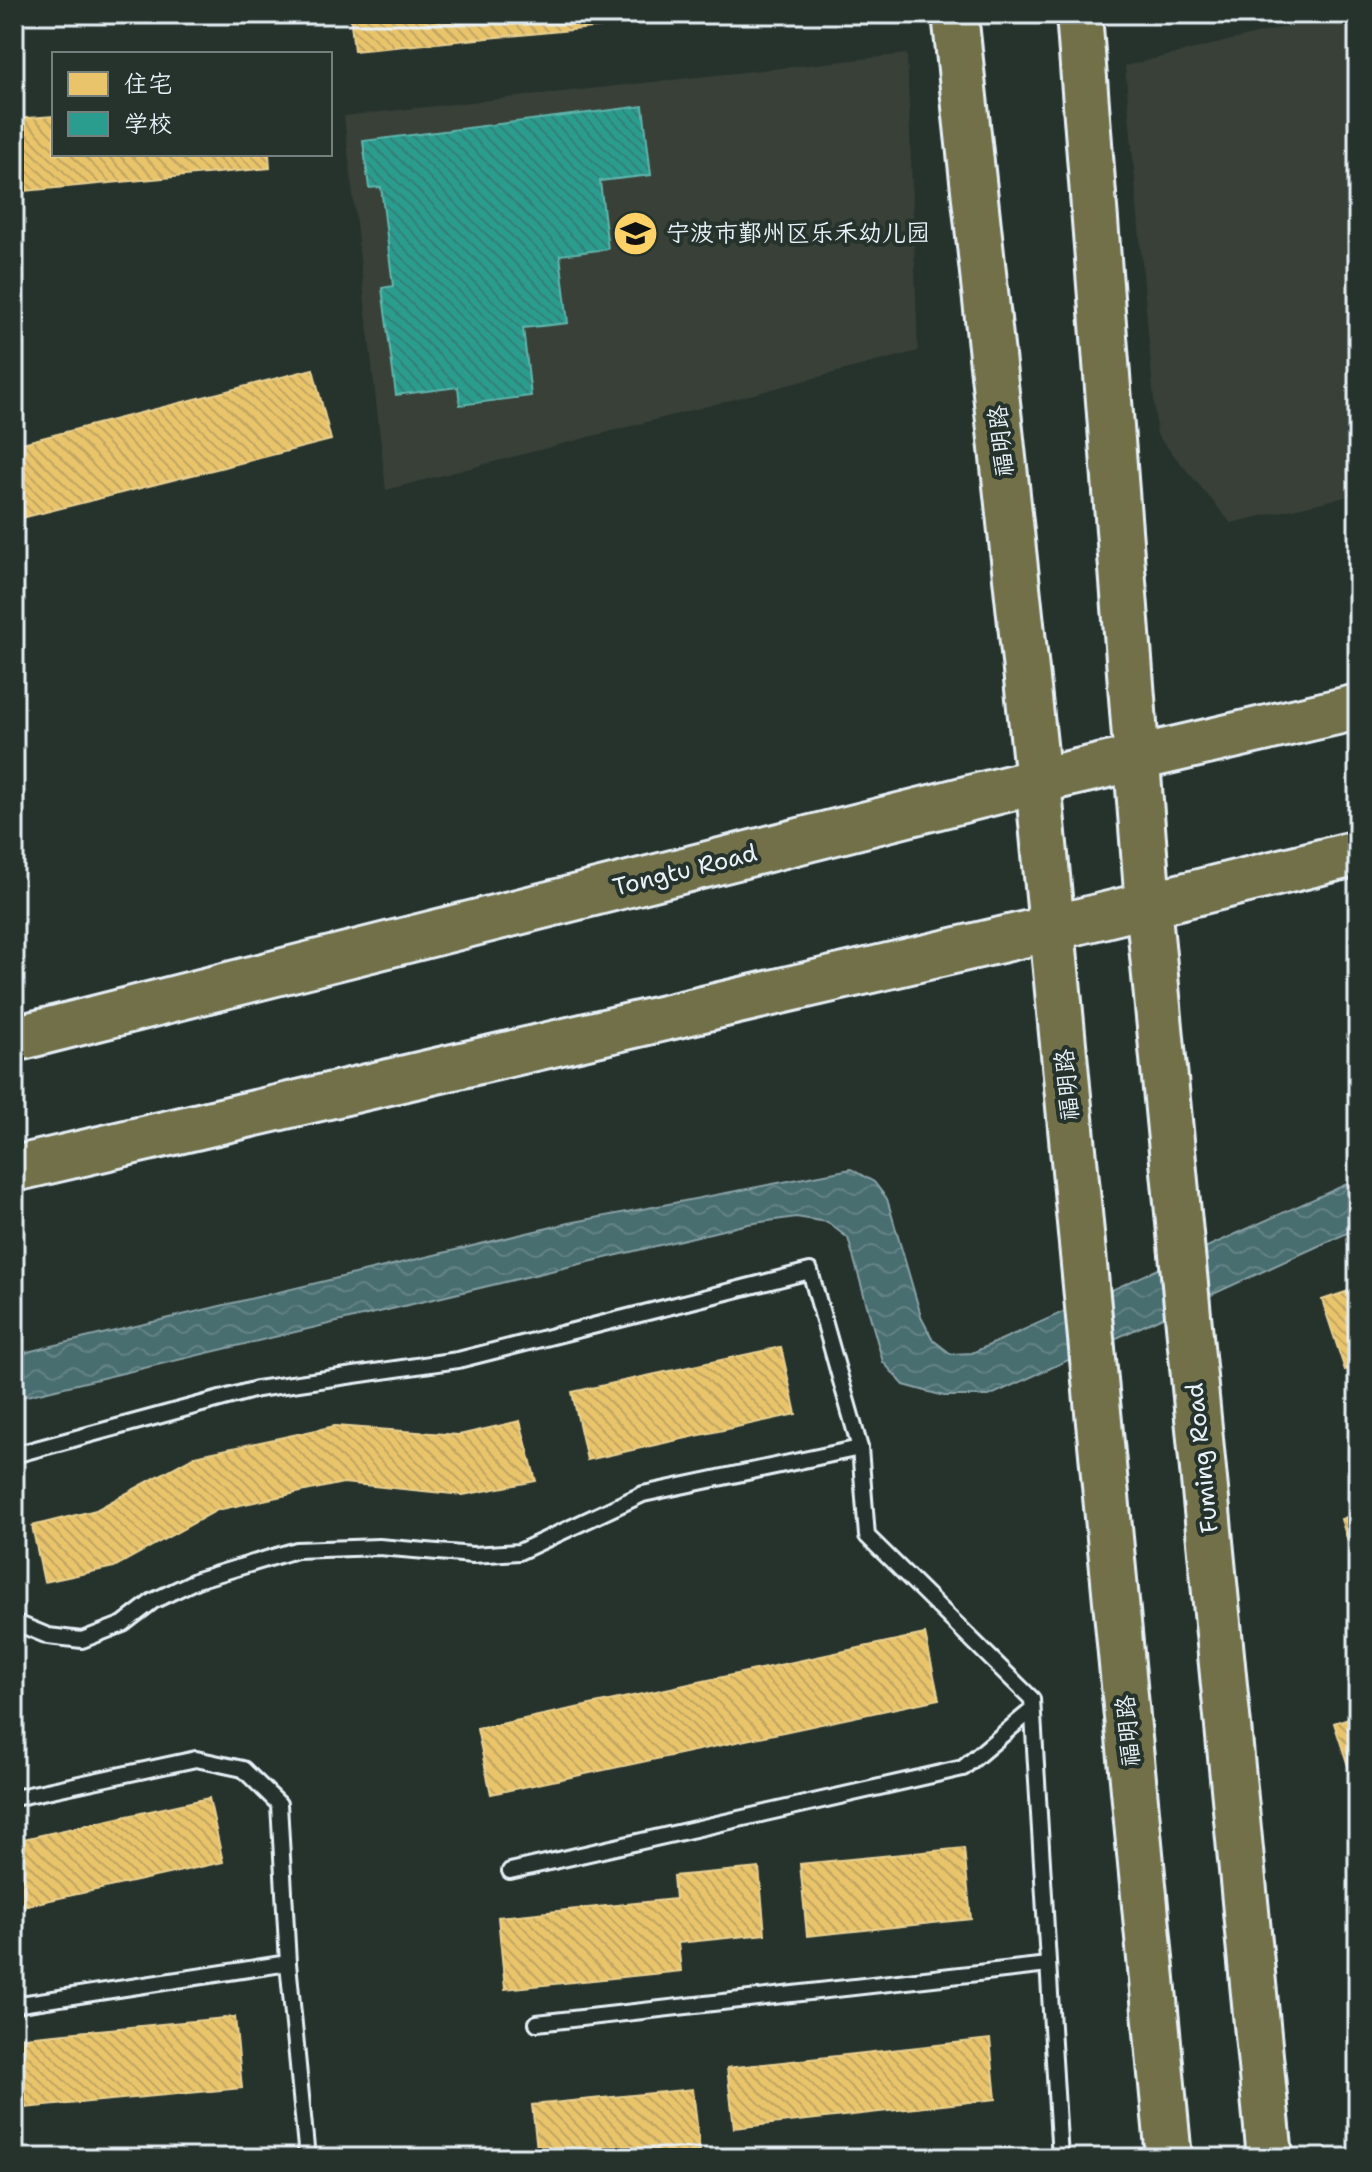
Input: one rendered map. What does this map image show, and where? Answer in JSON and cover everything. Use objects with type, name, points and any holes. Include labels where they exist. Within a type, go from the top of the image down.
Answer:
[{"type":"main road","name":"福明路","points":[[955,14],[1038,781],[1169,2158]]},
{"type":"main road","points":[[1079,14],[1136,758]]},
{"type":"main road","name":"Tongtu Road","points":[[14,1039],[1038,781],[1358,707]]},
{"type":"main road","name":"Fuming Road","points":[[1136,758],[1270,2158]]},
{"type":"main road","points":[[14,1169],[1052,928],[1358,853]]},
{"type":"lane","points":[[14,1455],[257,1389],[458,1360],[810,1271],[860,1448],[867,1536],[1032,1699],[1060,2158]]},
{"type":"lane","points":[[14,1622],[48,1636],[82,1640],[123,1624],[153,1601],[197,1580],[296,1550],[379,1547],[473,1555],[519,1552],[643,1494],[860,1448]]},
{"type":"lane","points":[[510,1871],[963,1768],[1032,1710]]},
{"type":"lane","points":[[14,1798],[196,1759],[243,1769],[279,1804],[288,1963],[307,2158]]},
{"type":"lane","points":[[14,2005],[288,1963]]},
{"type":"lane","points":[[537,2023],[1048,1965]]},
{"type":"shaded area","points":[[1339,14],[1358,14],[1358,494],[1231,523],[1157,435],[1125,66]]},
{"type":"shaded area","name":"宁波市鄞州区乐禾幼儿园","points":[[907,54],[918,351],[386,490],[344,116]]},
{"type":"water","points":[[851,1169],[874,1182],[887,1199],[922,1319],[933,1340],[951,1354],[972,1353],[1358,1179],[1358,1228],[989,1396],[944,1396],[904,1385],[883,1362],[848,1238],[827,1222],[796,1217],[748,1224],[14,1399],[14,1355],[569,1223]]},
{"type":"building: 住宅","points":[[350,14],[674,14],[674,20],[354,51]]},
{"type":"building: 住宅","points":[[52,116],[52,156],[269,156],[270,168],[14,192],[14,119]]},
{"type":"building: 住宅","points":[[313,369],[331,440],[14,520],[14,445]]},
{"type":"building: 住宅","points":[[1358,1288],[1358,1366],[1345,1370],[1322,1300]]},
{"type":"building: 住宅","points":[[781,1347],[796,1414],[587,1460],[572,1392]]},
{"type":"building: 住宅","points":[[520,1421],[536,1481],[463,1495],[343,1483],[217,1510],[114,1567],[44,1582],[32,1526],[96,1510],[195,1456],[335,1426],[459,1435]]},
{"type":"building: 住宅","points":[[1358,1513],[1358,1572],[1341,1519]]},
{"type":"building: 住宅","points":[[925,1634],[939,1699],[491,1794],[477,1729]]},
{"type":"building: 住宅","points":[[1358,1715],[1358,1779],[1353,1781],[1334,1723]]},
{"type":"building: 住宅","points":[[209,1798],[223,1862],[14,1908],[14,1841]]},
{"type":"building: 住宅","points":[[964,1848],[971,1919],[807,1936],[800,1864]]},
{"type":"building: 住宅","points":[[759,1868],[765,1934],[678,1943],[681,1971],[505,1989],[498,1917],[675,1899],[673,1876]]},
{"type":"building: 住宅","points":[[235,2017],[242,2088],[14,2109],[14,2038]]},
{"type":"building: 住宅","points":[[990,2039],[996,2099],[734,2128],[727,2068]]},
{"type":"building: 住宅","points":[[693,2089],[700,2152],[636,2158],[538,2158],[532,2105]]},
{"type":"building: 学校","points":[[643,106],[651,175],[600,181],[608,249],[560,255],[568,323],[523,328],[531,396],[460,405],[458,387],[396,395],[382,288],[393,286],[381,187],[369,188],[363,141]]},
{"type":"place","name":"宁波市鄞州区乐禾幼儿园","points":[[635,233]]}]
